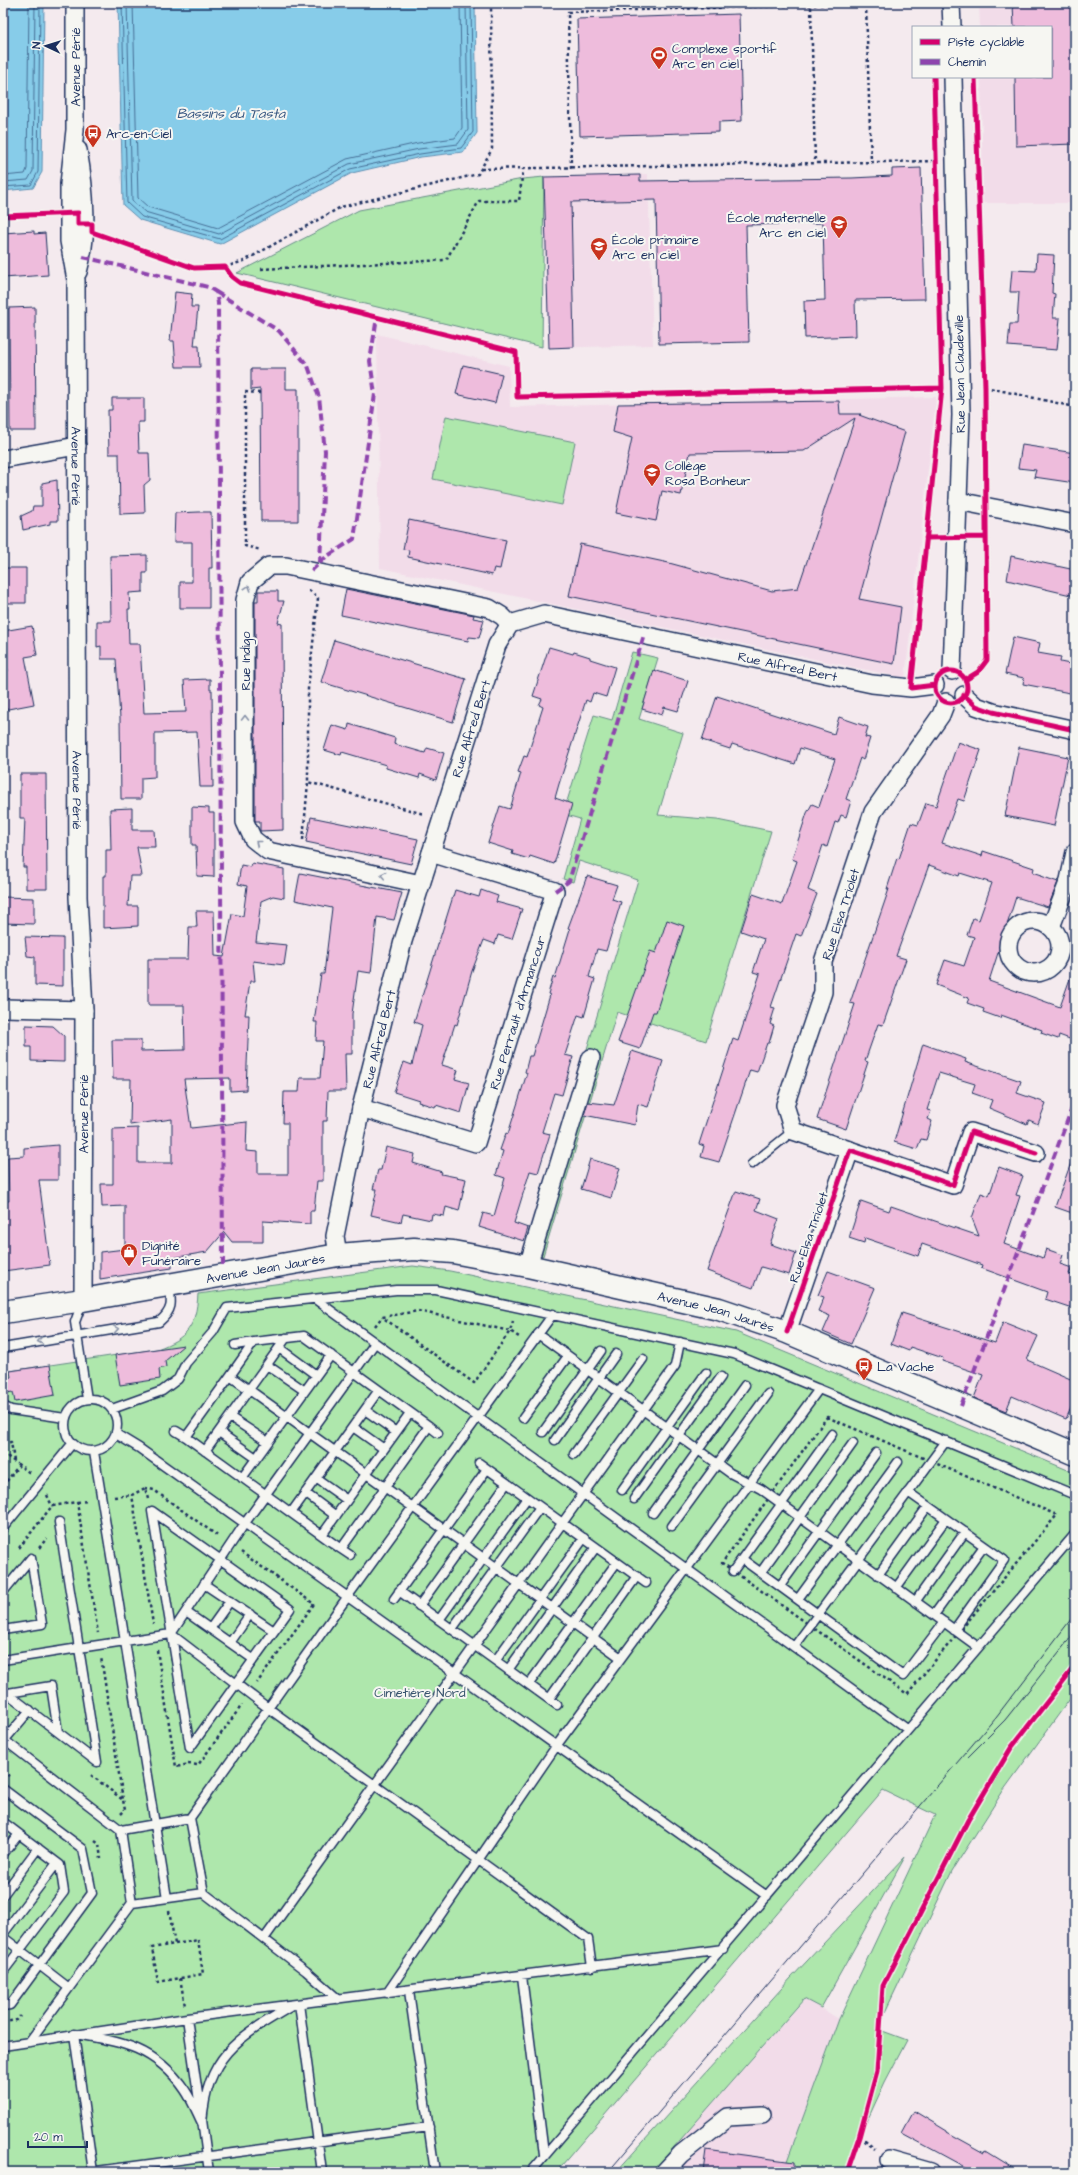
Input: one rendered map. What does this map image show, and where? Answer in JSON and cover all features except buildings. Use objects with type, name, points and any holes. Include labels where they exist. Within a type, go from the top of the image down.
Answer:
[{"type":"street","name":"Avenue Périé","points":[[75,3],[75,130],[69,184],[69,241],[76,280],[78,897],[84,1010],[83,1300]]},
{"type":"street","points":[[951,3],[952,26]]},
{"type":"street","name":"Rue Jean Claudeville","points":[[952,671],[961,415],[953,78]]},
{"type":"street","points":[[3,459],[77,446]]},
{"type":"street","points":[[958,501],[1075,524]]},
{"type":"street","name":"Rue Indigo","points":[[421,884],[268,851],[253,839],[245,822],[245,600],[250,582],[269,566],[286,566],[489,608],[502,616],[510,624]]},
{"type":"street","name":"Rue Alfred Bert","points":[[338,1255],[335,1236],[362,1108],[403,941],[496,645],[510,624],[544,614],[872,684],[911,688],[935,685]]},
{"type":"street","points":[[952,671],[962,676],[967,685],[964,696],[956,702],[946,702],[937,695],[935,685],[943,673],[952,671]]},
{"type":"street","points":[[964,696],[976,706],[993,712],[1075,730]]},
{"type":"street","name":"Rue Elsa Triolet","points":[[793,1131],[785,1105],[823,992],[823,962],[873,812],[941,715],[946,702]]},
{"type":"street","points":[[1051,927],[1069,880],[1075,852]]},
{"type":"street","name":"Rue Perrault d'Armancour","points":[[362,1108],[476,1143],[555,891],[431,853]]},
{"type":"street","points":[[3,1008],[84,1010]]},
{"type":"street","points":[[528,1266],[591,1058]]},
{"type":"street","points":[[793,1131],[953,1185],[971,1132],[1036,1153]]},
{"type":"street","name":"Rue Elsa Triolet","points":[[787,1332],[850,1150]]},
{"type":"street","name":"Avenue Jean Jaurès","points":[[3,1312],[83,1300],[338,1255],[391,1250],[434,1250],[528,1266],[719,1310],[787,1332],[1075,1454]]},
{"type":"street","points":[[664,2172],[681,2154],[728,2116],[762,2115]]},
{"type":"street","points":[[889,2160],[931,2172]]},
{"type":"lane","points":[[752,1164],[793,1131]]},
{"type":"lane","points":[[3,1348],[159,1322],[168,1315],[172,1304],[169,1284]]},
{"type":"lane","points":[[112,1409],[162,1391],[178,1379],[186,1363],[213,1332],[227,1308],[416,1289],[436,1290],[734,1354],[1075,1495]]},
{"type":"lane","points":[[315,1298],[907,1729]]},
{"type":"lane","points":[[83,1300],[75,1322],[87,1399]]},
{"type":"lane","points":[[121,1830],[190,1818],[348,1596],[479,1418],[553,1314]]},
{"type":"lane","points":[[538,1334],[718,1464],[782,1504],[978,1647]]},
{"type":"lane","points":[[235,1345],[304,1336],[438,1433]]},
{"type":"lane","points":[[205,1451],[286,1338]]},
{"type":"lane","points":[[186,1437],[254,1342]]},
{"type":"lane","points":[[171,1634],[244,1523],[266,1495],[375,1342]]},
{"type":"lane","points":[[264,1939],[675,1366],[680,1342]]},
{"type":"lane","points":[[279,1348],[316,1375]]},
{"type":"lane","points":[[543,1432],[601,1351]]},
{"type":"lane","points":[[554,1440],[616,1354]]},
{"type":"lane","points":[[242,1478],[331,1355]]},
{"type":"lane","points":[[523,1418],[568,1356]]},
{"type":"lane","points":[[574,1454],[643,1359]]},
{"type":"lane","points":[[268,1365],[305,1391]]},
{"type":"lane","points":[[622,1490],[706,1373]]},
{"type":"lane","points":[[230,1376],[621,1658]]},
{"type":"lane","points":[[634,1499],[721,1377]]},
{"type":"lane","points":[[653,1513],[745,1385]]},
{"type":"lane","points":[[387,1993],[557,1745],[818,1388]]},
{"type":"lane","points":[[291,1513],[379,1390]]},
{"type":"lane","points":[[672,1526],[768,1394]]},
{"type":"lane","points":[[87,1399],[96,1399],[105,1402],[112,1409],[117,1425],[116,1434],[107,1446],[94,1452],[78,1449],[72,1444],[65,1432],[65,1418],[73,1405],[87,1399]]},
{"type":"lane","points":[[3,1406],[11,1410],[65,1418]]},
{"type":"lane","points":[[365,1410],[396,1432]]},
{"type":"lane","points":[[322,1535],[410,1413]]},
{"type":"lane","points":[[230,1417],[268,1442]]},
{"type":"lane","points":[[341,1549],[429,1426]]},
{"type":"lane","points":[[353,1427],[384,1449]]},
{"type":"lane","points":[[176,1431],[350,1555]]},
{"type":"lane","points":[[219,1432],[256,1458]]},
{"type":"lane","points":[[116,1434],[139,1448],[348,1596],[767,1896]]},
{"type":"lane","points":[[733,1571],[832,1434]]},
{"type":"lane","points":[[794,1647],[946,1441]]},
{"type":"lane","points":[[761,1572],[853,1443]]},
{"type":"lane","points":[[3,1528],[72,1444]]},
{"type":"lane","points":[[94,1452],[167,1898]]},
{"type":"lane","points":[[780,1586],[876,1453]]},
{"type":"lane","points":[[798,1599],[898,1462]]},
{"type":"lane","points":[[479,1463],[646,1583]]},
{"type":"lane","points":[[394,1599],[487,1469]]},
{"type":"lane","points":[[316,1478],[347,1500]]},
{"type":"lane","points":[[420,1606],[507,1483]]},
{"type":"lane","points":[[908,1492],[1004,1560],[954,1630]]},
{"type":"lane","points":[[305,1493],[336,1516]]},
{"type":"lane","points":[[439,1620],[527,1498]]},
{"type":"lane","points":[[878,1575],[928,1506]]},
{"type":"lane","points":[[452,1629],[540,1507]]},
{"type":"lane","points":[[152,1511],[290,1609],[274,1631],[190,1748],[152,1511]]},
{"type":"lane","points":[[896,1588],[946,1519]]},
{"type":"lane","points":[[5,1691],[98,1762],[59,1522]]},
{"type":"lane","points":[[915,1602],[965,1532]]},
{"type":"lane","points":[[531,2172],[544,2154],[723,1949],[907,1729],[1075,1534]]},
{"type":"lane","points":[[496,1660],[584,1538]]},
{"type":"lane","points":[[934,1615],[984,1546]]},
{"type":"lane","points":[[508,1670],[596,1547]]},
{"type":"lane","points":[[3,1592],[31,1558],[42,1624],[3,1630]]},
{"type":"lane","points":[[742,1559],[903,1676],[944,1622]]},
{"type":"lane","points":[[529,1684],[617,1562]]},
{"type":"lane","points":[[549,1699],[637,1576]]},
{"type":"lane","points":[[204,1584],[274,1631]]},
{"type":"lane","points":[[399,1591],[557,1705]]},
{"type":"lane","points":[[210,1629],[230,1601]]},
{"type":"lane","points":[[186,1612],[253,1659]]},
{"type":"lane","points":[[230,1642],[250,1614]]},
{"type":"lane","points":[[3,1660],[171,1634],[268,1708],[588,1939],[592,1966]]},
{"type":"lane","points":[[5,1691],[51,1686],[58,1732]]},
{"type":"lane","points":[[30,1710],[4,1741],[121,1830],[132,1903],[30,2042]]},
{"type":"lane","points":[[3,1789],[84,1849],[92,1893],[10,2005],[3,2006]]},
{"type":"lane","points":[[190,1818],[204,1893],[306,1971],[338,1999]]},
{"type":"lane","points":[[3,1822],[60,1865],[64,1892],[3,1972]]},
{"type":"lane","points":[[3,1854],[19,1834]]},
{"type":"lane","points":[[3,1895],[38,1848]]},
{"type":"lane","points":[[58,1863],[3,1936],[69,1988]]},
{"type":"lane","points":[[132,1903],[204,1893]]},
{"type":"lane","points":[[3,2046],[187,2018],[409,1991],[723,1949]]},
{"type":"lane","points":[[522,1976],[544,2154]]},
{"type":"lane","points":[[409,1991],[435,2172]]},
{"type":"lane","points":[[202,2123],[204,2101],[214,2069],[228,2049],[251,2030],[296,2005]]},
{"type":"lane","points":[[296,2005],[322,2172]]},
{"type":"lane","points":[[187,2018],[209,2172]]},
{"type":"lane","points":[[74,2034],[91,2172],[429,2127]]},
{"type":"lane","points":[[74,2034],[124,2044],[148,2053],[169,2070],[186,2091],[202,2123]]},
{"type":"path","points":[[227,270],[341,207],[478,174],[492,149],[491,3]]},
{"type":"path","points":[[571,168],[568,12],[811,7],[882,3]]},
{"type":"path","points":[[866,5],[871,162]]},
{"type":"path","points":[[811,7],[815,164]]},
{"type":"path","points":[[936,154],[936,169]]},
{"type":"path","points":[[481,169],[955,161]]},
{"type":"path","points":[[261,269],[446,260],[479,201],[519,201],[523,169]]},
{"type":"path","points":[[3,216],[54,213]]},
{"type":"path","points":[[985,379],[985,395]]},
{"type":"path","points":[[985,387],[1075,407]]},
{"type":"path","points":[[260,393],[245,392],[245,546],[267,551]]},
{"type":"path","points":[[301,858],[308,782],[308,689],[318,598],[304,586],[312,571]]},
{"type":"path","points":[[308,782],[442,819]]},
{"type":"path","points":[[517,1307],[510,1331],[474,1383],[382,1317],[418,1311],[510,1331],[530,1346]]},
{"type":"path","points":[[3,1443],[11,1442],[14,1462]]},
{"type":"path","points":[[3,1462],[8,1457],[19,1465]]},
{"type":"path","points":[[847,2172],[859,2137],[877,2071],[883,1986],[964,1827],[1011,1748],[1075,1666]]},
{"type":"path","points":[[167,1898],[175,1944]]},
{"type":"path","points":[[198,1940],[204,1974],[180,1978],[158,1982],[152,1948],[198,1940]]},
{"type":"path","points":[[180,1978],[187,2018]]},
{"type":"shaded area","points":[[979,3],[1075,3],[1075,203],[983,203],[981,78],[1052,78],[1052,26],[980,26]]},
{"type":"shaded area","name":"École primaire Arc en ciel","points":[[648,174],[653,345],[549,348],[544,177]]},
{"type":"shaded area","name":"Collège Rosa Bonheur","points":[[377,334],[509,366],[510,407],[936,397],[905,678],[380,568]]},
{"type":"shaded area","points":[[805,1999],[839,2019],[783,2172],[652,2172]]},
{"type":"green space","points":[[544,177],[542,347],[237,273],[359,210],[523,179]]},
{"type":"green space","points":[[446,416],[575,442],[562,505],[433,479]]},
{"type":"green space","points":[[632,652],[658,658],[639,719],[683,733],[658,815],[717,820],[771,831],[706,1041],[617,1012],[543,1256],[526,1251],[638,880],[579,861],[573,882],[563,879],[580,819],[563,814],[594,715],[612,720]]},
{"type":"green space","name":"Cimetière Nord","points":[[413,1266],[450,1271],[736,1332],[1075,1473],[1075,1692],[1003,1791],[952,1871],[877,2029],[907,2040],[885,2082],[848,2162],[846,2172],[783,2172],[839,2019],[935,1815],[883,1790],[556,2172],[3,2172],[3,1371],[157,1349],[176,1340],[188,1330],[195,1315],[198,1294]]},
{"type":"green space","points":[[905,1857],[821,2008],[804,1999],[652,2172],[616,2172],[791,1978]]},
{"type":"water","points":[[3,3],[44,3],[42,172],[33,188],[3,191]]},
{"type":"water","name":"Bassins du Tasta","points":[[118,3],[475,3],[477,133],[463,152],[421,157],[352,173],[220,244],[140,220],[123,205]]},
{"type":"tram line","points":[[608,2172],[996,1717],[1075,1614]]},
{"type":"tram line","points":[[968,1757],[1005,1720],[1075,1632]]},
{"type":"marked path","points":[[83,257],[208,287],[216,292],[218,303],[223,1265]]},
{"type":"marked path","points":[[216,292],[279,331],[308,366],[319,397],[325,451],[320,562]]},
{"type":"marked path","points":[[311,571],[326,557],[354,539],[375,394],[370,361],[377,317]]},
{"type":"marked path","points":[[555,891],[569,881],[644,635]]},
{"type":"marked path","points":[[961,1406],[1075,1100]]},
{"type":"cycle path","points":[[934,78],[942,388],[911,688],[935,685]]},
{"type":"cycle path","points":[[965,680],[978,672],[987,660],[985,387],[975,78]]},
{"type":"cycle path","points":[[3,216],[78,213],[78,224],[92,224],[92,232],[194,268],[225,267],[232,277],[240,283],[516,352],[517,397],[942,388]]},
{"type":"cycle path","points":[[926,538],[986,537]]},
{"type":"cycle path","points":[[948,671],[954,671],[964,678],[967,687],[966,693],[960,700],[954,703],[948,703],[938,696],[935,690],[935,684],[942,674],[948,671]]},
{"type":"cycle path","points":[[964,695],[976,706],[993,712],[1075,730]]},
{"type":"cycle path","points":[[787,1332],[850,1150],[953,1185],[971,1132],[1036,1153]]},
{"type":"cycle path","points":[[847,2172],[859,2137],[877,2071],[883,1986],[968,1820],[1011,1748],[1075,1666]]},
{"type":"place","name":"Complexe sportif Arc en ciel","points":[[659,70]]},
{"type":"place","name":"Arc-en-Ciel","points":[[93,148]]},
{"type":"place","name":"École maternelle Arc en ciel","points":[[839,239]]},
{"type":"place","name":"École primaire Arc en ciel","points":[[599,261]]},
{"type":"place","name":"Collège Rosa Bonheur","points":[[652,487]]},
{"type":"place","name":"Dignité Funéraire","points":[[129,1267]]},
{"type":"place","name":"La Vache","points":[[864,1381]]}]
